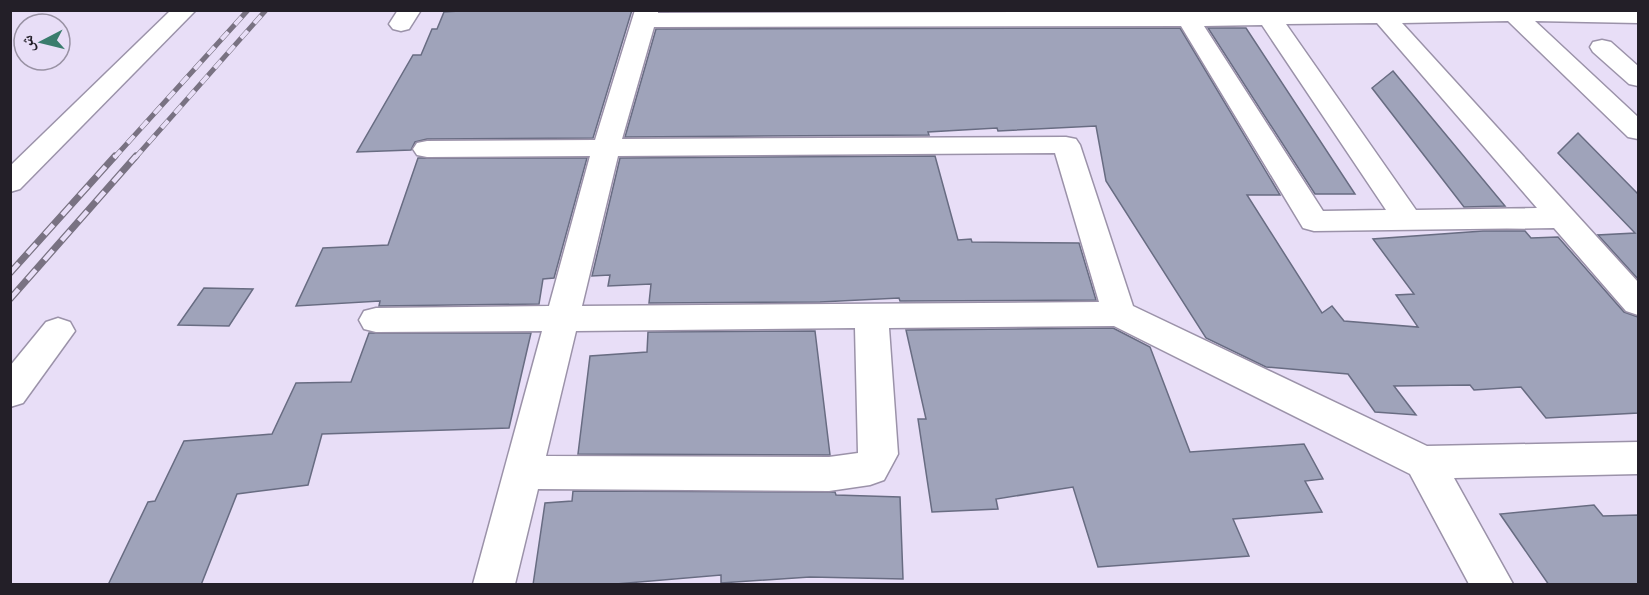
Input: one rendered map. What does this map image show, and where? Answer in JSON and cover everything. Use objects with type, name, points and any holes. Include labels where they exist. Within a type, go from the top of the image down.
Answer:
[{"type":"street","points":[[10,183],[185,10]]},
{"type":"street","points":[[494,585],[560,317],[606,148],[646,15],[1064,14],[1188,19],[1514,14],[1638,16]]},
{"type":"street","points":[[1514,14],[1638,131]]},
{"type":"street","points":[[1382,15],[1638,303]]},
{"type":"street","points":[[1268,16],[1408,219]]},
{"type":"street","points":[[1188,19],[1314,221],[1562,218]]},
{"type":"street","points":[[1602,47],[1638,79]]},
{"type":"street","points":[[427,149],[1066,146],[1119,314]]},
{"type":"street","points":[[376,320],[1119,314],[1424,462],[1638,458]]},
{"type":"street","points":[[522,472],[829,474],[870,468],[879,454],[871,315]]},
{"type":"street","points":[[10,393],[58,331]]},
{"type":"street","points":[[1424,462],[1492,585]]},
{"type":"building","points":[[632,10],[593,138],[427,139],[415,142],[411,150],[357,152],[413,55],[421,55],[432,29],[437,29],[444,12]]},
{"type":"building","points":[[1180,28],[1280,195],[1247,195],[1322,313],[1332,306],[1344,321],[1418,327],[1396,295],[1414,294],[1373,239],[1483,231],[1525,231],[1531,238],[1558,237],[1624,312],[1638,317],[1638,413],[1546,418],[1521,387],[1474,390],[1470,385],[1394,386],[1416,415],[1375,412],[1348,374],[1266,367],[1206,338],[1106,181],[1096,126],[998,131],[997,128],[928,132],[929,135],[625,137],[656,29]]},
{"type":"building","points":[[1208,28],[1246,28],[1355,194],[1315,194]]},
{"type":"building","points":[[1393,71],[1505,206],[1464,207],[1372,88]]},
{"type":"building","points":[[1578,133],[1638,194],[1638,279],[1598,235],[1635,233],[1558,153]]},
{"type":"building","points":[[935,156],[958,240],[1079,243],[1096,300],[900,301],[899,298],[820,302],[649,303],[651,284],[608,286],[610,275],[592,276],[620,158]]},
{"type":"building","points":[[418,158],[587,158],[554,278],[543,279],[539,304],[379,306],[380,301],[296,306],[323,248],[388,245]]},
{"type":"building","points":[[204,288],[253,289],[229,326],[178,325]]},
{"type":"building","points":[[1113,328],[1150,347],[1190,452],[1304,444],[1323,479],[1305,481],[1322,512],[1233,519],[1249,556],[1098,567],[1073,487],[996,499],[998,509],[932,512],[918,419],[926,419],[906,330]]},
{"type":"building","points":[[815,331],[830,455],[578,454],[590,356],[647,352],[648,332]]},
{"type":"building","points":[[369,333],[531,333],[509,428],[322,434],[308,485],[237,494],[201,585],[108,585],[148,502],[155,501],[184,441],[272,434],[296,383],[351,382]]},
{"type":"building","points":[[573,491],[835,492],[836,495],[900,497],[903,579],[810,577],[721,583],[721,575],[604,585],[533,585],[545,503],[572,501]]},
{"type":"building","points":[[1594,505],[1603,516],[1638,515],[1638,585],[1549,585],[1500,514]]},
{"type":"railway","points":[[114,158],[248,10]]},
{"type":"railway","points":[[135,158],[266,10]]},
{"type":"railway","points":[[10,273],[115,156]]},
{"type":"railway","points":[[10,299],[136,156]]}]
